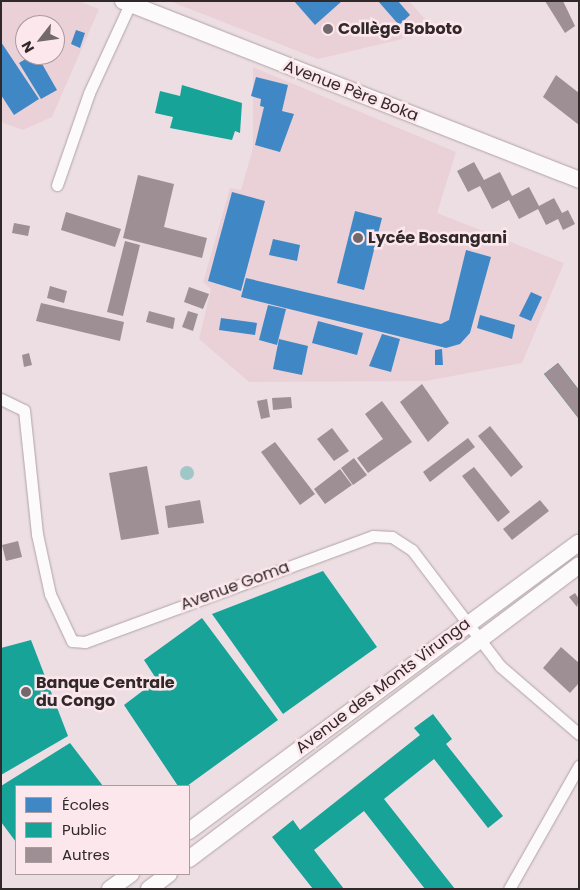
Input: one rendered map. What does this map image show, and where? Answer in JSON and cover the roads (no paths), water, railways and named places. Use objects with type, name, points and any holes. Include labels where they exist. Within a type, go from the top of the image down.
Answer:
[{"type":"street","name":"Avenue Père Boka","points":[[126,3],[579,180]]},
{"type":"street","points":[[57,184],[89,93],[126,3]]},
{"type":"street","name":"Avenue Goma","points":[[1,399],[24,410],[37,534],[50,594],[72,641],[85,642],[373,536],[392,537],[412,550],[477,640],[522,688],[579,734]]},
{"type":"street","name":"Avenue des Monts Virunga","points":[[190,830],[465,624],[579,542]]},
{"type":"street","name":"Avenue des Monts Virunga","points":[[191,857],[579,565]]},
{"type":"street","points":[[509,889],[579,766]]},
{"type":"street","points":[[110,889],[130,875]]},
{"type":"street","points":[[149,889],[168,875]]},
{"type":"water","points":[[184,466],[190,466],[194,473],[190,480],[184,480],[180,476],[180,470]]},
{"type":"place","name":"Collège Boboto","points":[[328,29]]},
{"type":"place","name":"Lycée Bosangani","points":[[358,238]]},
{"type":"place","name":"Banque Centrale du Congo","points":[[26,692]]}]
